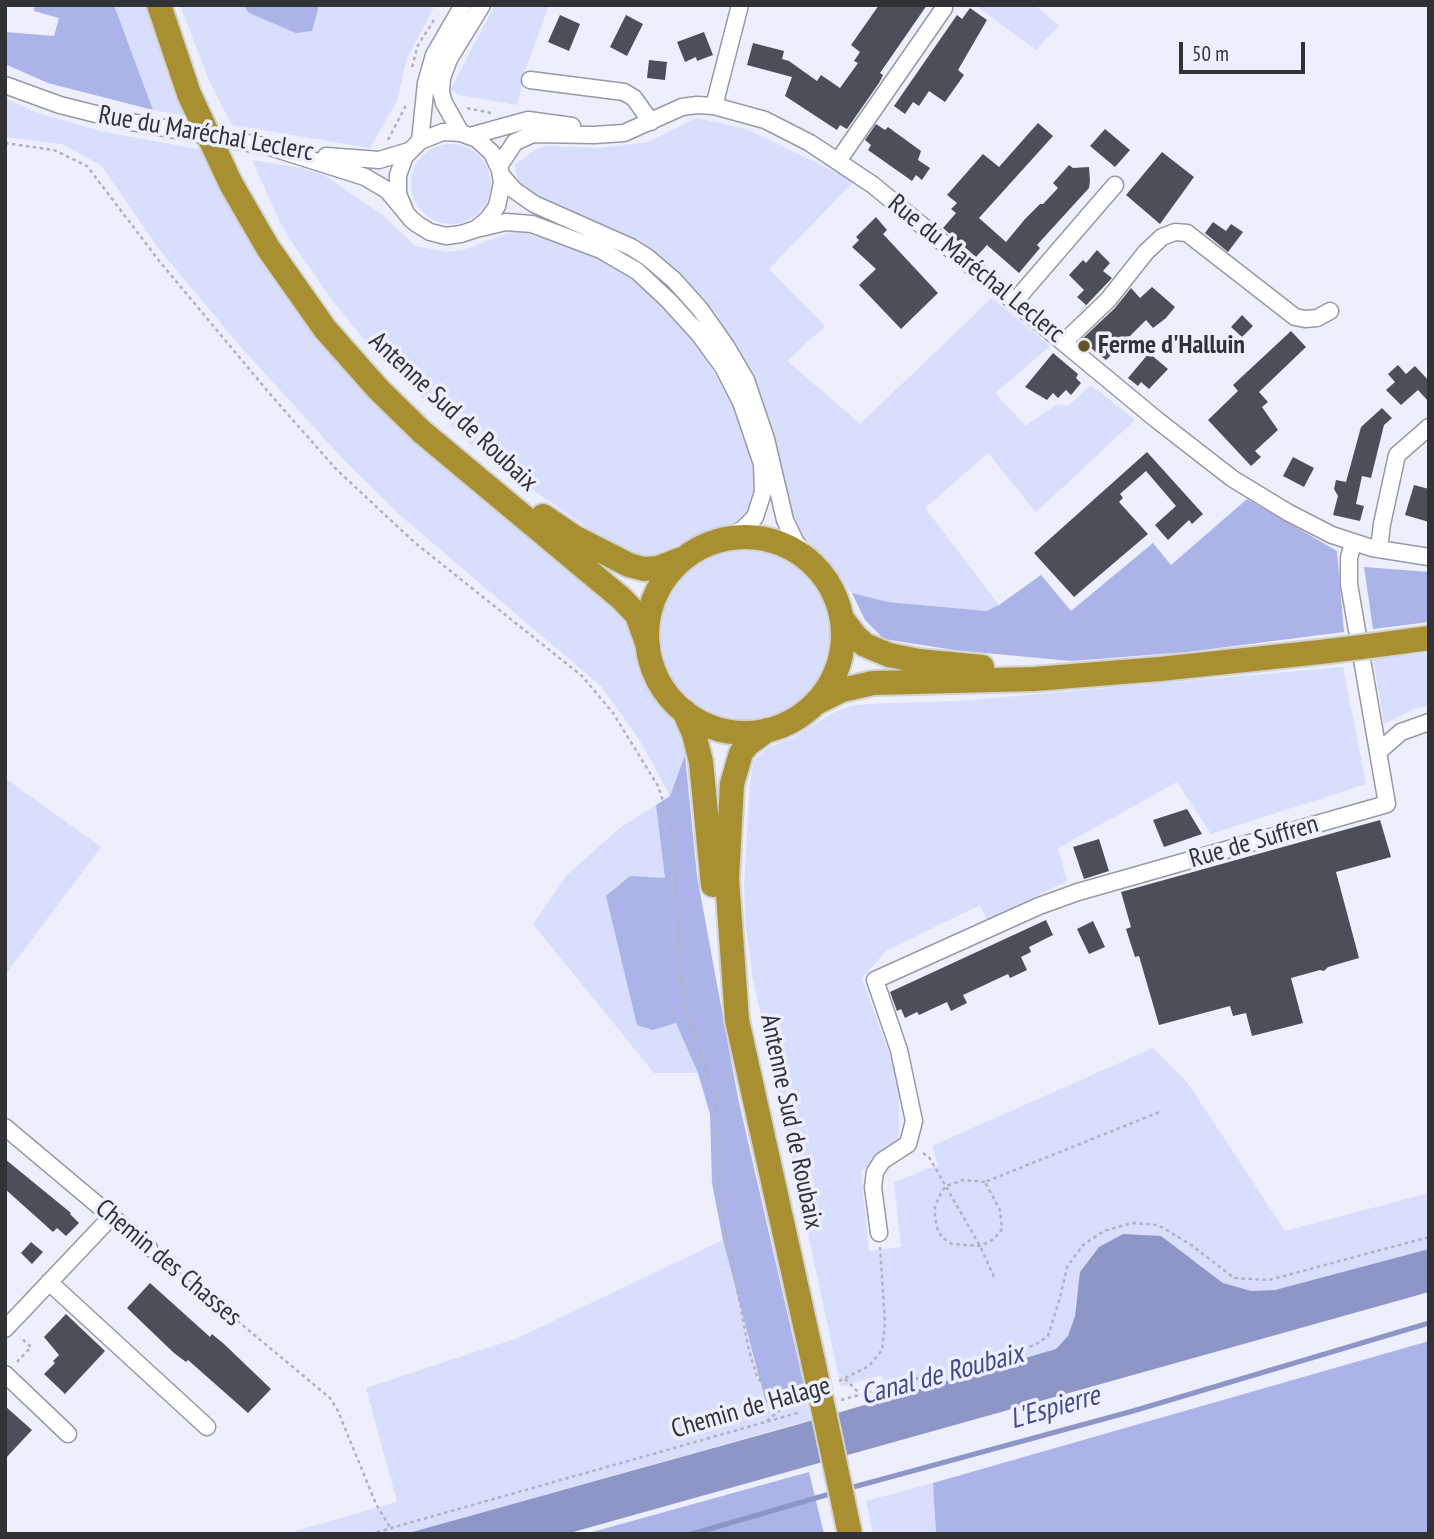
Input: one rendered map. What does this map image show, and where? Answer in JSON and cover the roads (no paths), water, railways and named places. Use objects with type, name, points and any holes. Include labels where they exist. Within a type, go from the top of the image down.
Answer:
[{"type":"highway","name":"Antenne Sud de Roubaix","points":[[159,5],[189,94],[230,184],[268,248],[318,320],[358,367],[422,432],[622,599],[637,615],[648,646]]},
{"type":"highway","name":"Antenne Sud de Roubaix","points":[[171,5],[210,115],[251,198],[302,279],[340,329],[377,371],[485,472],[574,537],[635,568],[666,567],[684,558]]},
{"type":"highway","points":[[737,1020],[728,990],[722,952],[701,762],[694,734],[684,711],[660,682],[648,646],[648,624],[656,594],[668,575],[684,558],[704,546],[725,539],[748,537],[770,540],[791,548],[810,561],[833,591],[842,620],[843,647],[839,665],[827,690],[815,704]]},
{"type":"highway","points":[[842,620],[865,645],[895,657],[1076,674]]},
{"type":"highway","points":[[684,711],[699,721],[741,733],[767,730],[796,719],[815,704],[842,690],[873,683],[1012,680],[1172,668],[1429,638]]},
{"type":"highway","name":"Antenne Sud de Roubaix","points":[[767,730],[748,744],[741,753],[732,784],[727,879],[737,1020],[850,1534]]},
{"type":"street","points":[[406,213],[400,201],[397,181],[400,168],[414,146],[433,55],[463,5]]},
{"type":"street","points":[[482,5],[449,59],[442,78],[441,92],[449,114],[466,134],[488,148],[514,190],[534,204],[632,247],[674,280],[700,309],[746,380],[761,422],[785,520],[795,541],[810,561]]},
{"type":"street","points":[[715,106],[740,5]]},
{"type":"street","points":[[838,161],[943,8]]},
{"type":"street","points":[[530,80],[624,92],[635,98],[651,122]]},
{"type":"street","name":"Rue du Maréchal Leclerc","points":[[5,85],[60,105],[120,120],[270,147],[374,161],[394,157],[414,146]]},
{"type":"street","name":"Rue du Maréchal Leclerc","points":[[500,170],[515,142],[533,134],[624,133],[682,107],[697,105],[715,106],[765,120],[810,143],[883,193],[1157,420],[1233,479],[1332,535],[1379,549],[1429,557]]},
{"type":"street","name":"Rue du Maréchal Leclerc","points":[[466,134],[528,120],[612,134]]},
{"type":"street","points":[[414,146],[443,132],[466,134]]},
{"type":"street","points":[[270,147],[365,177],[387,190],[423,229],[453,236],[506,222],[532,224],[601,250],[637,271],[699,334],[723,367],[754,433],[762,464],[763,492],[755,517],[743,529],[725,539]]},
{"type":"street","points":[[476,229],[488,219],[497,206],[501,191],[500,170]]},
{"type":"street","points":[[1015,301],[1115,185]]},
{"type":"street","points":[[1064,342],[1101,307],[1146,252],[1163,237],[1175,232],[1187,233],[1295,317],[1317,318],[1330,311]]},
{"type":"street","points":[[1379,549],[1381,524],[1397,455],[1429,427]]},
{"type":"street","name":"Rue de Suffren","points":[[879,1233],[873,1187],[875,1172],[882,1161],[908,1144],[914,1121],[900,1050],[875,980],[1067,896],[1387,804],[1349,584],[1349,558],[1353,542]]},
{"type":"street","points":[[1378,752],[1401,732],[1429,722]]},
{"type":"street","name":"Chemin des Chasses","points":[[5,1127],[149,1248]]},
{"type":"street","points":[[7,1328],[111,1216]]},
{"type":"street","points":[[50,1282],[207,1427]]},
{"type":"street","points":[[6,1374],[68,1434]]},
{"type":"waterway","name":"L'Espierre","points":[[846,1489],[1133,1411],[1429,1323]]},
{"type":"waterway","name":"L'Espierre","points":[[692,1534],[833,1493]]},
{"type":"place","name":"Ferme d'Halluin","points":[[1084,346]]},
{"type":"water label","name":"Canal de Roubaix","points":[[942,1375]]}]
